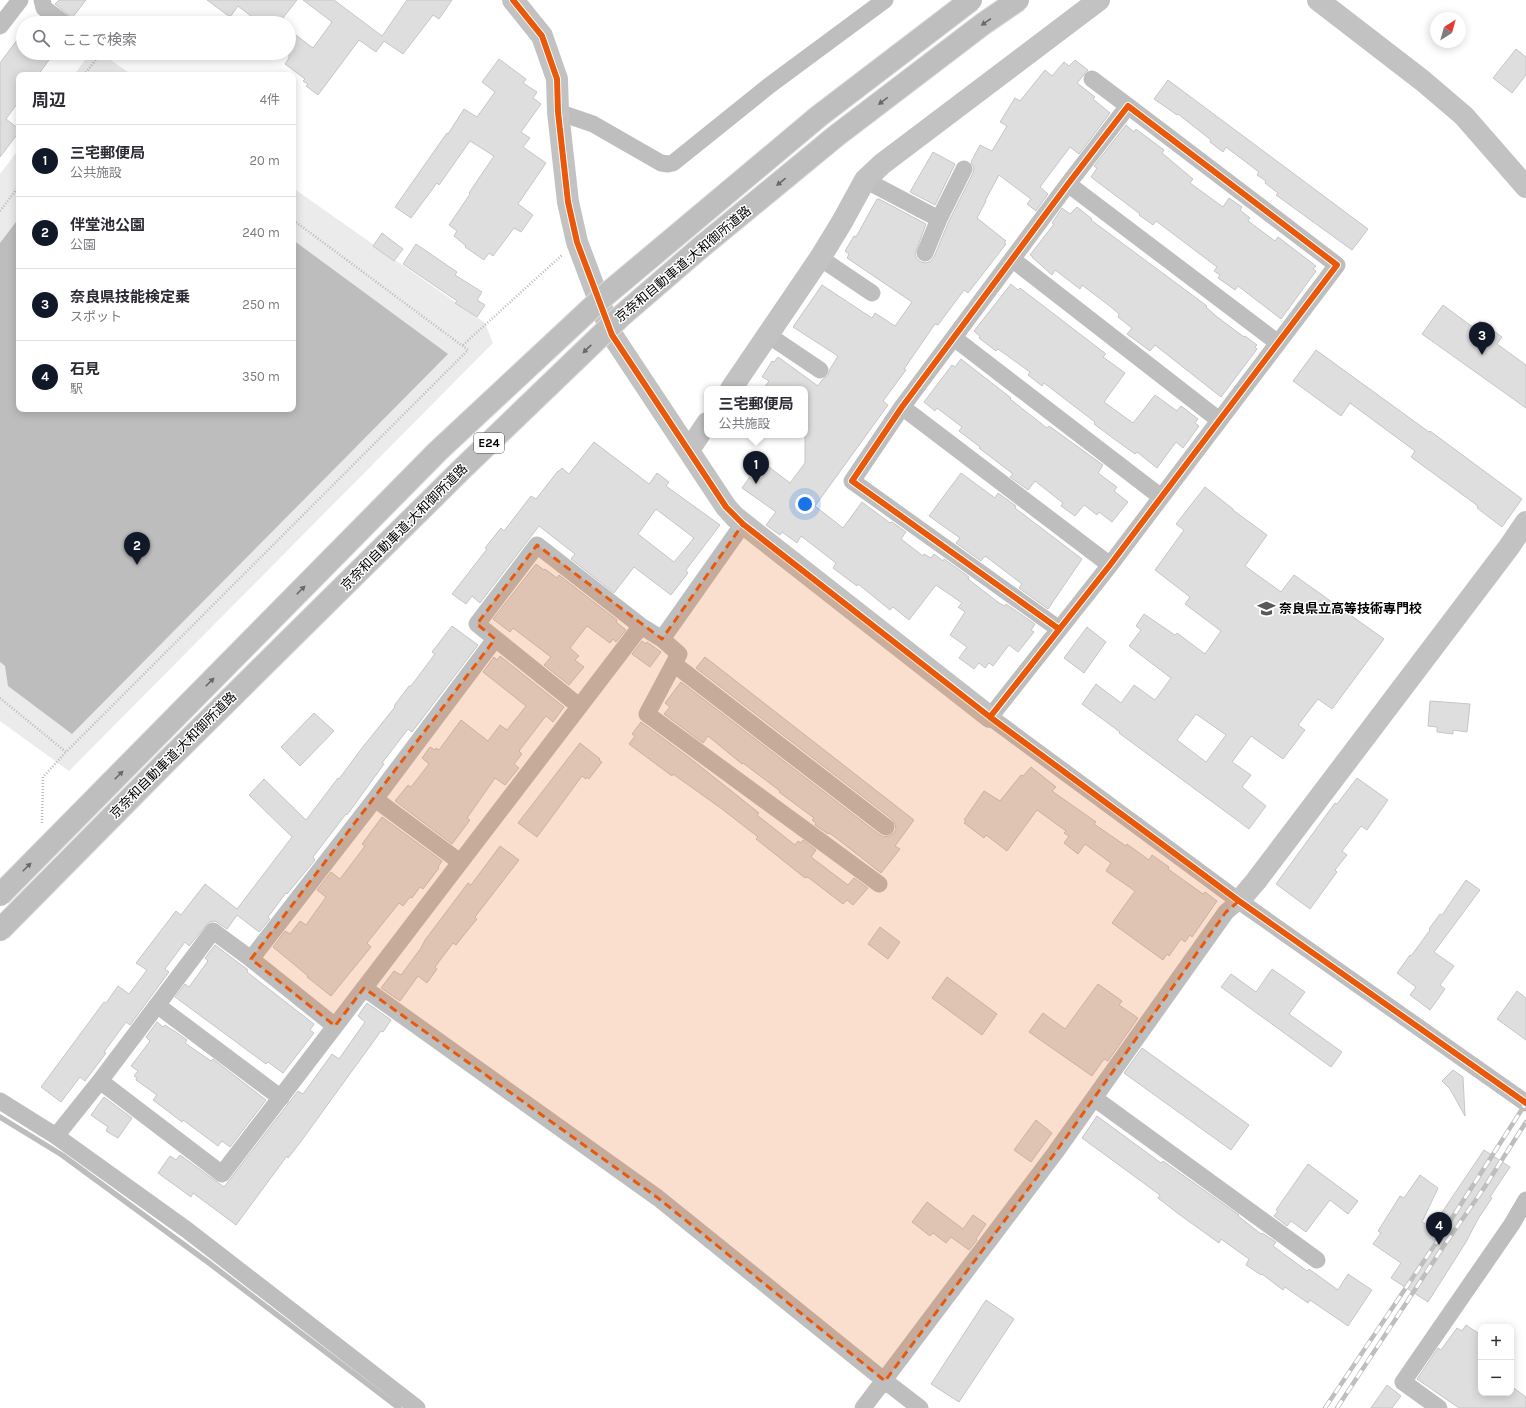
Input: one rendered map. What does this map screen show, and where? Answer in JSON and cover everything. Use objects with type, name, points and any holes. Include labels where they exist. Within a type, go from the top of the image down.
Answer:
[{"type":"highway","name":"京奈和自動車道;大和御所道路","points":[[0,895],[438,451],[591,309],[819,116],[970,0]]},
{"type":"highway","name":"京奈和自動車道;大和御所道路","points":[[0,930],[177,750],[461,470],[620,318],[700,248],[836,136],[983,24],[1018,0]]},
{"type":"street","points":[[0,26],[20,0]]},
{"type":"street","points":[[42,0],[44,8],[55,16]]},
{"type":"street","points":[[513,0],[542,36],[557,78],[558,112],[568,202],[577,242],[612,335],[726,507],[743,524],[990,717],[1239,901],[1526,1103]]},
{"type":"street","points":[[558,112],[593,124],[661,163],[673,163],[770,85],[884,0]]},
{"type":"street","points":[[733,386],[820,258],[865,180],[882,164],[1099,0]]},
{"type":"street","points":[[1318,0],[1423,81],[1464,116],[1526,187]]},
{"type":"street","points":[[990,717],[1110,565],[1337,265],[1092,79]]},
{"type":"street","points":[[1059,629],[852,481],[902,407],[1128,106]]},
{"type":"street","points":[[925,253],[939,219],[964,169]]},
{"type":"street","points":[[865,180],[939,219]]},
{"type":"street","points":[[1068,184],[1278,343]]},
{"type":"street","points":[[820,258],[872,293]]},
{"type":"street","points":[[1012,259],[1220,420]]},
{"type":"street","points":[[768,334],[820,370]]},
{"type":"street","points":[[954,338],[1161,497]]},
{"type":"street","points":[[902,407],[1110,565]]},
{"type":"street","points":[[689,450],[704,428]]},
{"type":"street","points":[[864,1408],[1050,1159],[1226,912],[1239,901],[1266,868],[1526,522]]},
{"type":"street","points":[[662,639],[743,524]]},
{"type":"street","points":[[579,706],[477,624],[536,545],[641,626],[662,639],[679,654],[647,714],[879,884]]},
{"type":"street","points":[[100,1081],[222,1174],[641,626]]},
{"type":"street","points":[[250,959],[376,799],[495,639]]},
{"type":"street","points":[[674,664],[886,827]]},
{"type":"street","points":[[376,799],[460,862]]},
{"type":"street","points":[[56,1136],[100,1081],[213,931],[335,1026]]},
{"type":"street","points":[[364,988],[658,1198],[920,1408]]},
{"type":"street","points":[[157,1005],[281,1098]]},
{"type":"street","points":[[1094,1098],[1317,1260]]},
{"type":"street","points":[[0,1101],[56,1136],[90,1162],[187,1230],[418,1408]]},
{"type":"street","points":[[1439,1408],[1403,1382],[1512,1224],[1526,1200]]},
{"type":"path","points":[[86,72],[96,60]]},
{"type":"path","points":[[0,211],[16,190]]},
{"type":"path","points":[[42,828],[44,777],[66,752],[468,350],[296,222]]},
{"type":"path","points":[[463,345],[577,242]]},
{"type":"path","points":[[0,698],[66,752]]},
{"type":"highlighted area","points":[[743,524],[990,717],[1239,901],[1226,912],[1055,1153],[885,1381],[658,1198],[364,988],[335,1026],[251,959],[495,639],[477,624],[537,545],[662,639]]},
{"type":"shaded area","points":[[85,60],[111,60],[128,72],[76,72]]},
{"type":"shaded area","points":[[16,153],[16,412],[296,412],[296,190],[485,323],[493,343],[69,771],[0,721],[0,174]]},
{"type":"shaded area","points":[[16,222],[16,412],[296,412],[296,242],[448,354],[72,734],[8,686],[5,666],[0,662],[0,243]]},
{"type":"building","points":[[59,0],[86,0],[74,16],[70,16],[55,4]]},
{"type":"building","points":[[207,0],[297,0],[284,16],[251,16],[238,6],[231,16]]},
{"type":"building","points":[[303,0],[334,0],[382,36],[407,0],[452,0],[439,19],[433,15],[403,54],[384,41],[376,52],[359,40],[318,95],[306,86],[308,84],[303,81],[305,79],[285,64],[288,60],[296,60],[296,35],[313,48],[332,22]]},
{"type":"building","points":[[16,41],[16,60],[49,60],[40,72],[16,72],[16,105],[6,119],[16,127],[16,136],[0,157],[0,63]]},
{"type":"building","points":[[1516,49],[1526,57],[1526,75],[1512,93],[1493,78]]},
{"type":"building","points":[[499,59],[526,79],[523,83],[537,92],[533,98],[541,104],[521,132],[530,138],[523,147],[546,163],[518,204],[533,215],[521,232],[514,228],[493,256],[489,253],[484,260],[465,247],[466,246],[454,236],[457,231],[449,225],[494,156],[470,141],[439,185],[437,183],[411,218],[395,207],[447,133],[448,134],[464,109],[477,117],[495,92],[482,82]]},
{"type":"building","points":[[1075,60],[1088,70],[1077,83],[1095,97],[1093,99],[1110,113],[1079,154],[1070,147],[1040,187],[1048,194],[1036,211],[1027,204],[1031,199],[999,175],[977,218],[1006,241],[1004,243],[1006,244],[968,293],[964,290],[938,325],[935,324],[904,369],[906,370],[883,401],[888,405],[815,506],[843,528],[862,502],[890,523],[892,522],[906,532],[901,539],[923,556],[924,554],[931,558],[934,554],[943,561],[944,559],[969,577],[968,579],[999,603],[1005,606],[1006,604],[1035,624],[1031,630],[1034,632],[1018,652],[1009,645],[993,666],[989,663],[985,668],[979,663],[974,669],[959,658],[967,647],[950,635],[965,612],[958,607],[962,603],[936,585],[909,620],[893,607],[890,610],[858,584],[857,586],[833,568],[836,563],[801,536],[797,543],[782,532],[780,535],[766,525],[776,512],[742,488],[761,461],[790,483],[805,463],[805,438],[808,438],[808,386],[765,386],[769,381],[762,377],[772,361],[774,362],[778,357],[818,386],[828,375],[838,356],[793,327],[822,285],[872,318],[875,313],[895,326],[912,302],[847,258],[849,254],[845,251],[854,236],[856,237],[877,199],[926,224],[915,254],[917,259],[921,262],[926,263],[931,261],[973,173],[974,168],[971,162],[980,145],[992,151],[1007,126],[1000,122],[1015,98],[1020,101],[1045,70],[1052,76],[1064,62],[1069,66]]},
{"type":"building","points":[[1168,80],[1368,229],[1352,250],[1276,195],[1278,193],[1265,183],[1266,181],[1257,175],[1259,172],[1226,147],[1223,152],[1210,142],[1211,140],[1178,114],[1177,115],[1154,99]]},
{"type":"building","points":[[1126,125],[1134,132],[1136,129],[1164,150],[1162,153],[1193,179],[1190,183],[1223,207],[1229,198],[1242,207],[1240,210],[1250,218],[1248,221],[1275,241],[1278,237],[1316,266],[1313,269],[1316,271],[1281,319],[1238,286],[1235,290],[1218,278],[1220,275],[1214,271],[1217,267],[1156,221],[1153,225],[1139,215],[1140,214],[1091,177],[1097,168],[1094,166]]},
{"type":"building","points":[[933,152],[955,164],[935,205],[910,192]]},
{"type":"building","points":[[1077,207],[1092,219],[1091,220],[1207,306],[1206,307],[1216,316],[1257,345],[1255,347],[1257,349],[1221,397],[1155,345],[1150,351],[1127,334],[1132,328],[1118,317],[1119,314],[1111,307],[1082,285],[1080,289],[1055,270],[1052,275],[1030,255],[1054,224],[1052,223],[1062,208],[1070,214]]},
{"type":"building","points":[[382,233],[403,249],[394,261],[373,246]]},
{"type":"building","points":[[416,244],[457,272],[455,275],[482,292],[477,300],[485,305],[477,317],[455,303],[457,301],[403,264]]},
{"type":"building","points":[[1011,284],[1018,290],[1020,288],[1106,354],[1103,357],[1125,373],[1104,402],[1133,423],[1155,395],[1177,411],[1181,406],[1198,419],[1195,423],[1199,426],[1183,448],[1176,442],[1157,468],[1137,452],[1135,454],[1094,424],[1095,422],[1044,383],[1042,386],[1028,375],[1030,372],[998,349],[996,351],[979,338],[980,336],[974,331]]},
{"type":"building","points":[[1443,305],[1474,328],[1480,321],[1502,337],[1497,344],[1526,365],[1526,408],[1422,334]]},
{"type":"building","points":[[1316,350],[1522,499],[1502,527],[1477,508],[1478,506],[1411,457],[1415,451],[1350,403],[1341,416],[1293,381]]},
{"type":"building","points":[[961,359],[1047,428],[1049,426],[1103,465],[1098,473],[1117,487],[1114,491],[1128,502],[1112,522],[1099,512],[1097,515],[1084,505],[1075,516],[1061,506],[1063,503],[1035,481],[1028,490],[1010,477],[1013,474],[959,431],[962,427],[937,408],[935,411],[924,402],[952,365],[955,367]]},
{"type":"building","points":[[594,442],[649,484],[657,473],[669,482],[666,486],[720,525],[686,570],[688,573],[671,595],[634,567],[614,593],[571,559],[575,554],[539,526],[480,603],[472,596],[466,604],[452,594],[487,549],[485,548],[501,528],[504,531],[531,496],[536,499],[562,468],[569,474]],"holes":[[[656,509],[694,538],[674,562],[638,534]]]},
{"type":"building","points":[[961,473],[995,498],[998,493],[1016,506],[1015,508],[1082,559],[1048,609],[1019,588],[1022,584],[985,556],[981,561],[956,543],[960,538],[929,516]]},
{"type":"building","points":[[1205,487],[1267,535],[1245,566],[1281,592],[1294,575],[1384,639],[1332,709],[1318,699],[1298,725],[1305,730],[1283,759],[1251,736],[1232,762],[1251,775],[1242,787],[1266,806],[1249,829],[1082,704],[1096,684],[1121,703],[1134,685],[1155,700],[1171,678],[1129,646],[1141,630],[1136,626],[1144,614],[1175,635],[1177,633],[1205,654],[1221,631],[1185,604],[1190,597],[1155,570],[1184,530],[1176,524]],"holes":[[[1196,714],[1226,735],[1206,762],[1177,740]]]},
{"type":"building","points":[[536,564],[557,578],[559,575],[617,620],[616,622],[626,630],[616,642],[613,639],[610,643],[587,626],[570,648],[579,656],[575,660],[584,667],[569,685],[544,665],[551,657],[513,628],[510,632],[493,619]]},
{"type":"building","points":[[452,626],[478,645],[412,732],[408,729],[382,763],[384,764],[347,815],[346,814],[313,857],[315,860],[287,894],[286,893],[268,917],[270,919],[259,932],[237,915],[227,929],[215,921],[209,922],[189,946],[185,942],[165,969],[169,972],[130,1025],[126,1022],[104,1052],[106,1053],[85,1081],[80,1077],[61,1102],[41,1087],[104,1002],[106,1003],[118,986],[129,994],[147,970],[136,963],[176,911],[181,915],[205,884],[237,909],[292,837],[249,795],[264,779],[306,820],[395,707],[394,706],[409,686],[411,686],[435,654],[432,652]]},
{"type":"building","points":[[1087,627],[1106,642],[1084,673],[1064,658]]},
{"type":"building","points":[[642,641],[646,644],[647,642],[661,652],[650,667],[632,654]]},
{"type":"building","points":[[500,656],[564,707],[553,722],[546,716],[519,751],[522,754],[514,764],[519,768],[505,785],[495,778],[467,818],[470,820],[452,844],[395,801],[408,785],[411,787],[429,764],[422,758],[430,747],[435,750],[436,748],[439,750],[461,720],[488,741],[500,725],[507,730],[526,706],[483,672],[494,657],[497,660]]},
{"type":"building","points":[[705,657],[914,820],[895,846],[900,849],[881,873],[835,837],[815,825],[816,823],[812,820],[814,818],[743,763],[742,764],[708,736],[703,743],[664,714],[670,707],[665,703],[681,682],[880,835],[884,837],[894,833],[896,829],[892,819],[696,668]]},
{"type":"building","points":[[1430,701],[1470,704],[1467,732],[1453,730],[1453,734],[1437,732],[1437,727],[1428,726]]},
{"type":"building","points":[[314,713],[334,731],[300,766],[281,747]]},
{"type":"building","points":[[641,722],[734,793],[759,813],[757,815],[795,845],[798,841],[801,843],[803,840],[816,850],[811,857],[848,885],[854,878],[868,888],[853,905],[847,900],[843,904],[809,878],[805,878],[756,839],[758,837],[722,809],[673,774],[672,776],[629,744],[635,736],[632,734]]},
{"type":"building","points":[[580,743],[602,762],[589,779],[582,776],[537,837],[518,823]]},
{"type":"building","points":[[1031,767],[1056,787],[1052,791],[1096,822],[1094,824],[1126,846],[1127,844],[1149,860],[1152,855],[1169,867],[1168,869],[1203,894],[1205,892],[1217,901],[1192,937],[1190,935],[1185,942],[1181,939],[1169,956],[1167,954],[1163,960],[1112,923],[1135,891],[1106,871],[1111,863],[1085,844],[1078,854],[1064,843],[1069,836],[1064,833],[1066,831],[1037,810],[1007,851],[986,835],[984,838],[964,823],[966,821],[964,820],[984,791],[1000,801],[1021,775],[1023,776]]},
{"type":"building","points":[[1357,778],[1388,800],[1367,830],[1361,826],[1342,851],[1347,855],[1335,870],[1337,872],[1310,909],[1276,884],[1335,803],[1337,804]]},
{"type":"building","points":[[382,817],[442,861],[438,867],[439,868],[423,889],[420,887],[412,898],[410,897],[403,906],[399,903],[367,943],[371,947],[331,996],[273,947],[285,931],[290,934],[300,921],[306,925],[326,897],[317,890],[331,872],[340,879],[365,846],[362,844]]},
{"type":"building","points":[[500,846],[519,860],[475,917],[477,919],[456,945],[453,943],[435,967],[437,969],[427,983],[418,976],[400,1001],[381,988],[394,971],[401,975],[421,948],[425,940],[468,883],[471,885]]},
{"type":"building","points":[[1466,880],[1480,890],[1434,952],[1454,966],[1440,985],[1445,989],[1430,1010],[1410,995],[1416,987],[1397,973],[1430,930],[1429,929],[1440,914],[1442,915]]},
{"type":"building","points":[[880,927],[900,942],[888,959],[868,944]]},
{"type":"building","points":[[215,945],[314,1024],[310,1030],[314,1033],[283,1073],[268,1062],[266,1064],[175,997],[185,984],[189,987],[208,961],[205,958]]},
{"type":"building","points":[[1272,969],[1305,992],[1289,1014],[1342,1052],[1331,1067],[1221,987],[1231,974],[1256,992]]},
{"type":"building","points":[[947,977],[997,1014],[982,1035],[932,998]]},
{"type":"building","points":[[1098,984],[1122,1001],[1119,1005],[1138,1018],[1108,1061],[1104,1059],[1092,1076],[1029,1032],[1043,1013],[1065,1029]]},
{"type":"building","points":[[1517,991],[1526,998],[1526,1040],[1497,1019]]},
{"type":"building","points":[[367,1003],[391,1020],[383,1032],[381,1031],[299,1144],[288,1158],[287,1156],[236,1225],[193,1193],[191,1197],[158,1173],[170,1156],[176,1160],[180,1155],[224,1187],[298,1091],[303,1094],[332,1054],[339,1059],[365,1022],[358,1016]]},
{"type":"building","points":[[157,1022],[163,1027],[165,1025],[187,1040],[185,1043],[211,1061],[213,1059],[266,1100],[230,1147],[222,1141],[218,1146],[183,1120],[182,1122],[153,1100],[157,1095],[136,1080],[137,1078],[134,1076],[138,1071],[131,1066],[150,1041],[146,1037]]},
{"type":"building","points":[[1142,1048],[1249,1125],[1231,1150],[1124,1073]]},
{"type":"building","points":[[1453,1070],[1463,1077],[1465,1116],[1450,1089],[1442,1081]]},
{"type":"building","points":[[104,1097],[132,1118],[118,1138],[106,1131],[108,1127],[91,1115]]},
{"type":"building","points":[[1097,1116],[1161,1163],[1163,1161],[1239,1215],[1238,1216],[1261,1234],[1262,1233],[1276,1242],[1273,1246],[1307,1271],[1309,1269],[1338,1290],[1348,1274],[1372,1290],[1348,1326],[1310,1300],[1308,1303],[1285,1287],[1283,1290],[1262,1274],[1261,1275],[1246,1265],[1249,1259],[1221,1239],[1219,1243],[1180,1215],[1158,1198],[1160,1195],[1082,1138]]},
{"type":"building","points":[[1036,1120],[1052,1133],[1031,1162],[1014,1150]]},
{"type":"building","points":[[1484,1150],[1510,1167],[1490,1197],[1492,1198],[1428,1302],[1391,1278],[1401,1263],[1373,1244],[1381,1233],[1378,1231],[1400,1196],[1404,1198],[1420,1175],[1438,1188],[1422,1222],[1432,1227]]},
{"type":"building","points":[[1308,1164],[1358,1201],[1348,1214],[1330,1200],[1306,1232],[1291,1221],[1287,1226],[1274,1216],[1278,1211],[1276,1210]]},
{"type":"building","points":[[927,1202],[963,1229],[973,1215],[986,1224],[976,1239],[977,1240],[969,1250],[951,1237],[946,1243],[933,1233],[930,1236],[912,1222]]},
{"type":"building","points":[[986,1300],[1014,1319],[959,1402],[931,1384]]},
{"type":"building","points":[[1466,1325],[1478,1333],[1478,1396],[1514,1396],[1514,1388],[1526,1397],[1526,1408],[1459,1408],[1417,1379],[1438,1348],[1441,1350],[1457,1328],[1462,1331]]},
{"type":"building","points":[[1387,1385],[1401,1396],[1392,1408],[1371,1408]]},
{"type":"waterway","points":[[0,1117],[62,1155],[209,1263],[399,1408]]},
{"type":"railway","points":[[1325,1408],[1436,1243],[1526,1103]]},
{"type":"railway","points":[[1337,1408],[1443,1247],[1484,1188],[1526,1122]]},
{"type":"cycle path","points":[[513,0],[542,36],[557,79],[558,112],[568,202],[577,242],[612,335],[726,507],[743,524],[990,717],[1239,901],[1526,1103]]},
{"type":"cycle path","points":[[990,717],[1110,565],[1337,265],[1128,106],[902,407],[852,481],[1059,629]]},
{"type":"place","name":"奈良県技能検定乗","points":[[1482,355]]},
{"type":"place","name":"三宅郵便局","points":[[756,484]]},
{"type":"place","name":"伴堂池公園","points":[[137,565]]},
{"type":"place","name":"奈良県立高等技術専門校","points":[[1266,608]]},
{"type":"place","name":"石見","points":[[1439,1245]]}]
